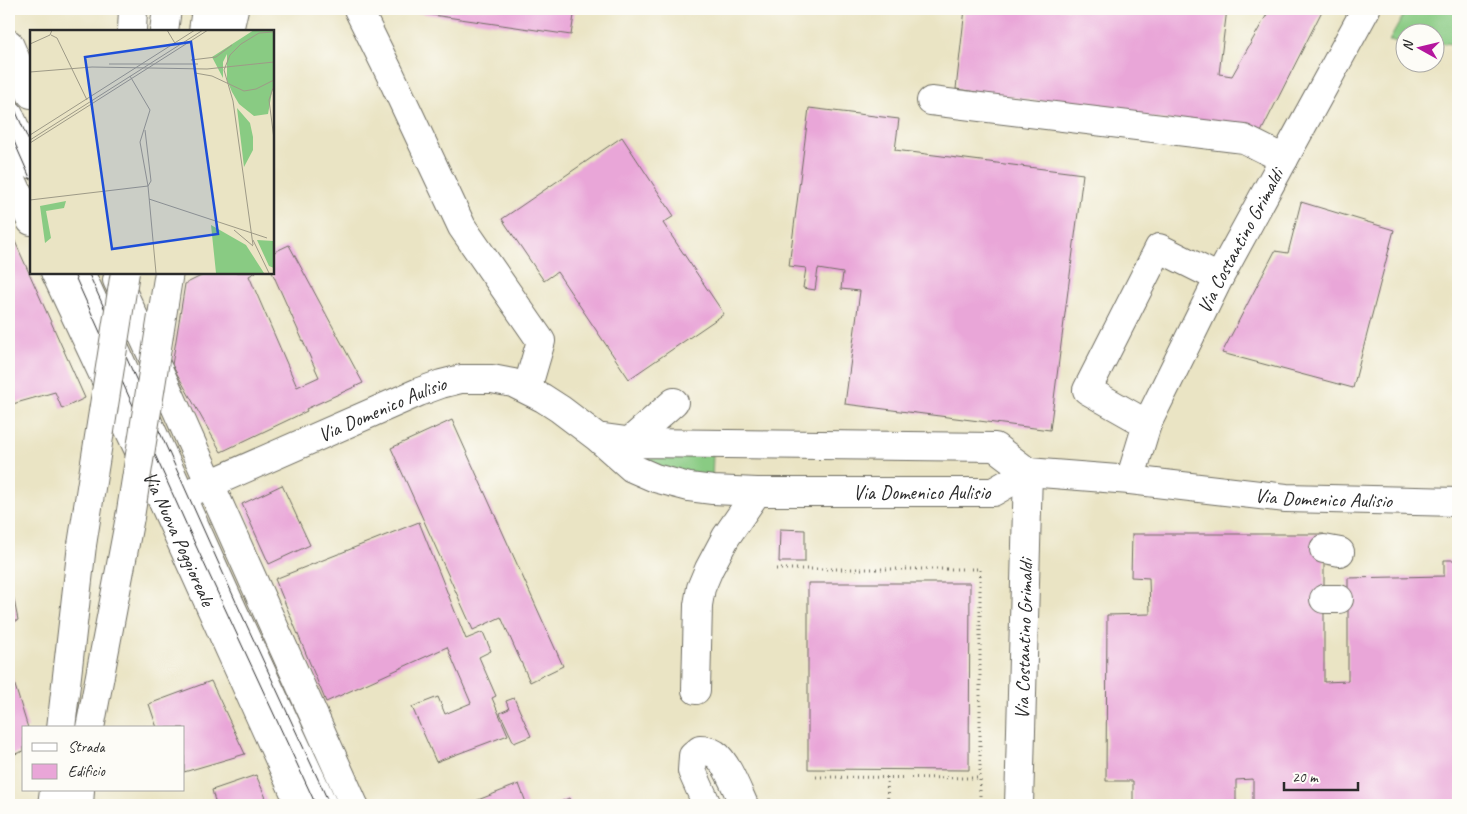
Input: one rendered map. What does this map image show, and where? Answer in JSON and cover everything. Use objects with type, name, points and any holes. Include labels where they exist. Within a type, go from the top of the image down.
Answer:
[{"type":"main road","points":[[132,30],[133,9]]},
{"type":"main road","points":[[164,30],[167,9]]},
{"type":"main road","points":[[203,30],[206,9]]},
{"type":"main road","points":[[229,30],[234,9]]},
{"type":"main road","points":[[358,9],[462,227],[541,341],[527,389]]},
{"type":"main road","name":"Via Costantino Grimaldi","points":[[1130,480],[1147,424],[1219,278],[1366,9]]},
{"type":"main road","points":[[9,44],[30,92]]},
{"type":"main road","points":[[931,101],[1244,140],[1284,159]]},
{"type":"main road","points":[[30,104],[9,114],[30,162]]},
{"type":"main road","points":[[9,173],[30,219]]},
{"type":"main road","points":[[1147,424],[1087,390],[1159,248],[1219,278]]},
{"type":"main road","name":"Via Nuova Poggioreale","points":[[56,274],[173,500],[300,805]]},
{"type":"main road","points":[[81,274],[173,500],[323,805]]},
{"type":"main road","points":[[115,274],[354,805]]},
{"type":"main road","points":[[61,726],[82,545],[125,274]]},
{"type":"main road","points":[[90,726],[130,517],[168,274]]},
{"type":"main road","name":"Via Domenico Aulisio","points":[[173,500],[410,396],[441,384],[461,379],[492,379],[513,383],[527,389],[597,437],[632,468],[654,478],[689,487],[757,492],[993,492],[1028,472]]},
{"type":"main road","points":[[630,442],[674,402]]},
{"type":"main road","name":"Via Domenico Aulisio","points":[[597,437],[641,443],[996,448],[1028,472],[1130,480],[1286,498],[1458,502]]},
{"type":"main road","name":"Via Costantino Grimaldi","points":[[1019,805],[1028,472]]},
{"type":"main road","points":[[696,690],[698,605],[701,588],[726,537],[757,492]]},
{"type":"main road","points":[[707,805],[692,771],[693,756],[700,750],[716,754],[722,760],[744,805]]},
{"type":"main road","points":[[52,805],[54,792]]},
{"type":"main road","points":[[79,805],[80,792]]},
{"type":"path","points":[[776,569],[980,569],[980,805]]},
{"type":"path","points":[[816,777],[980,778]]},
{"type":"path","points":[[887,777],[888,805]]},
{"type":"green space","points":[[1407,9],[1458,9],[1458,44],[1444,43],[1444,22],[1400,22]]},
{"type":"green space","points":[[1394,32],[1394,41],[1389,41]]},
{"type":"green space","points":[[652,455],[713,455],[712,481],[648,464],[647,457]]},
{"type":"building","points":[[398,9],[575,9],[571,35]]},
{"type":"building","points":[[965,9],[1227,9],[1219,74],[1232,76],[1270,9],[1323,9],[1260,134],[956,89]]},
{"type":"building","points":[[809,108],[899,119],[895,150],[1083,174],[1050,430],[845,404],[860,291],[841,289],[843,273],[818,269],[815,290],[803,288],[806,268],[789,266]]},
{"type":"building","points":[[622,137],[674,216],[663,223],[724,314],[629,379],[557,272],[544,281],[502,219]]},
{"type":"building","points":[[1301,202],[1394,230],[1353,388],[1222,353],[1275,251],[1288,253]]},
{"type":"building","points":[[9,228],[85,398],[62,409],[55,392],[9,405]]},
{"type":"building","points":[[289,245],[363,383],[306,409],[307,411],[221,452],[172,365],[185,284],[205,274],[252,274],[249,276],[297,387],[319,377],[273,274],[274,252]]},
{"type":"building","points":[[452,420],[563,666],[530,682],[501,617],[473,630],[391,448]]},
{"type":"building","points":[[282,485],[310,545],[269,564],[242,504]]},
{"type":"building","points":[[419,522],[466,639],[483,632],[491,651],[479,657],[496,696],[492,698],[508,735],[436,762],[412,707],[438,697],[445,714],[471,703],[447,647],[326,702],[275,579]]},
{"type":"building","points":[[780,529],[805,530],[805,562],[779,562]]},
{"type":"building","points":[[1132,534],[1324,534],[1324,682],[1348,681],[1348,578],[1444,576],[1444,560],[1458,560],[1458,805],[1253,805],[1253,779],[1236,780],[1236,805],[1133,805],[1133,781],[1106,781],[1107,615],[1150,614],[1149,578],[1131,577]]},
{"type":"building","points":[[808,583],[970,583],[969,770],[808,769]]},
{"type":"building","points":[[9,595],[13,595],[18,620],[9,625]]},
{"type":"building","points":[[9,666],[27,726],[22,726],[22,752],[9,756]]},
{"type":"building","points":[[211,681],[245,754],[185,772],[185,726],[156,726],[149,704]]},
{"type":"building","points":[[514,698],[531,736],[514,743],[500,713],[509,709],[506,701]]},
{"type":"building","points":[[256,775],[269,805],[216,805],[212,790]]},
{"type":"building","points":[[519,784],[527,805],[465,805]]},
{"type":"building","points":[[569,798],[572,805],[554,805]]},
{"type":"tram line","points":[[9,96],[30,144]]},
{"type":"tram line","points":[[9,130],[30,178]]},
{"type":"tram line","points":[[74,274],[196,546],[316,805]]},
{"type":"tram line","points":[[89,274],[236,602],[330,805]]}]
